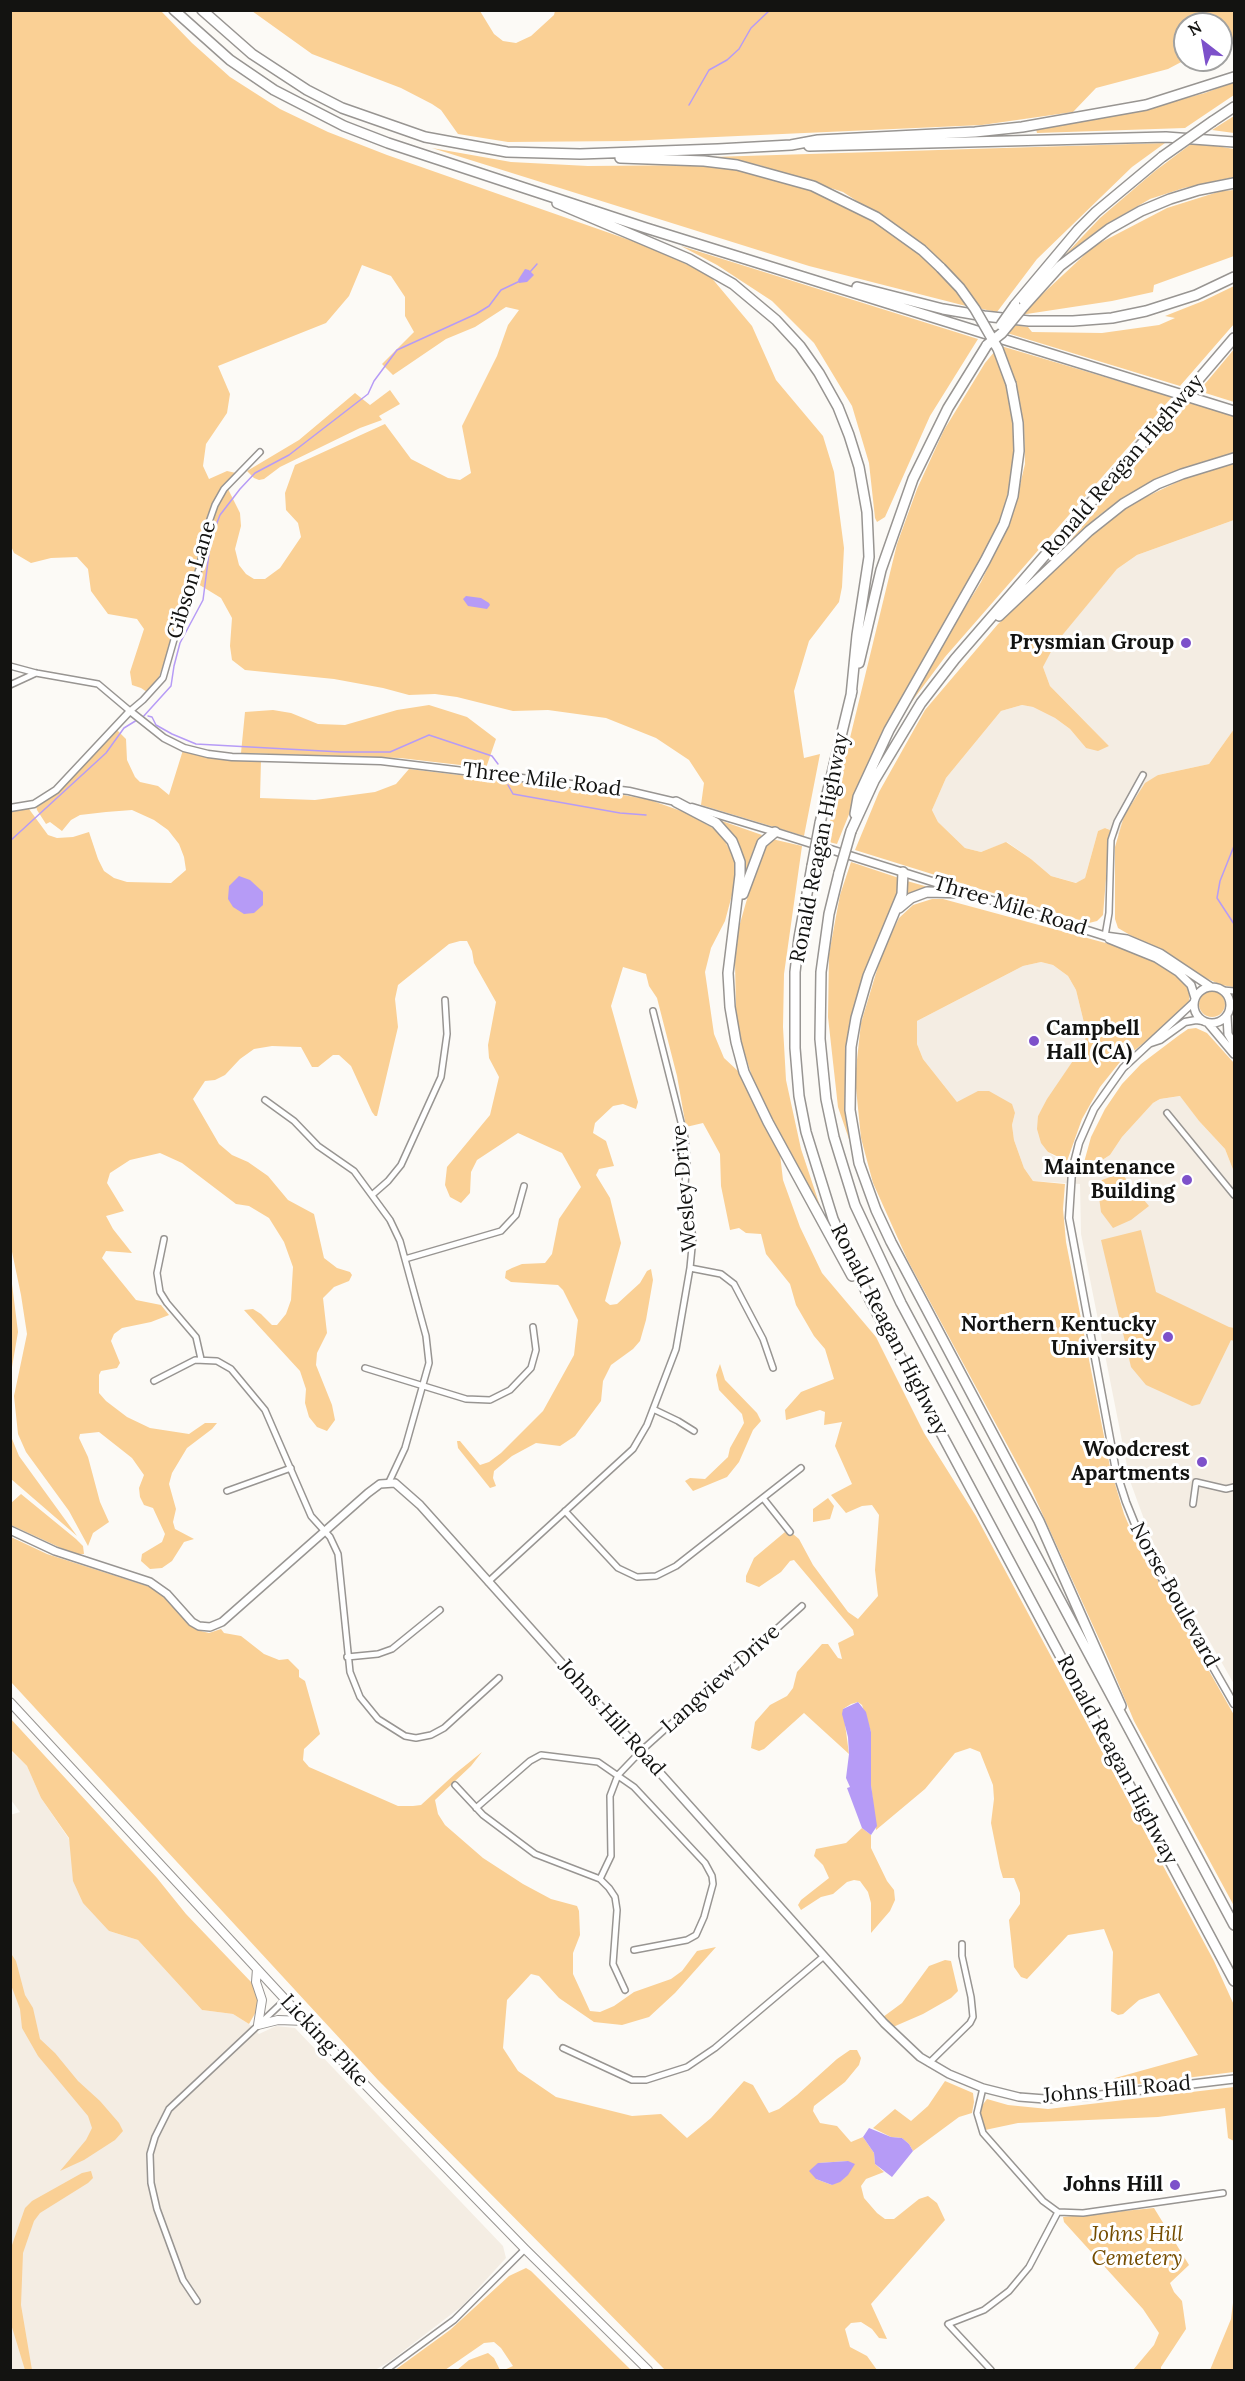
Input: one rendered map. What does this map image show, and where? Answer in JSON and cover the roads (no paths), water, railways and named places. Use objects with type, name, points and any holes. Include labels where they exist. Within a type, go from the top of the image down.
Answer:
[{"type":"highway","points":[[174,10],[230,60],[274,90],[306,108],[388,143],[646,228],[1234,411]]},
{"type":"highway","points":[[202,10],[252,54],[307,90],[342,108],[398,129],[446,142],[507,152],[704,161],[737,165],[813,186],[861,208],[916,245],[960,288],[998,349],[1011,384],[1018,423],[1019,451],[1013,496],[1004,524],[985,561],[889,730],[858,797],[851,831]]},
{"type":"highway","points":[[791,145],[818,140],[975,132],[1046,124],[1146,105],[1234,77]]},
{"type":"highway","name":"Ronald Reagan Highway","points":[[1234,107],[1162,157],[1078,230],[987,345],[937,427],[907,494],[881,570],[820,824],[799,938],[794,992],[795,1048],[800,1096],[811,1151],[823,1191],[847,1253],[1234,1981]]},
{"type":"highway","points":[[550,154],[791,145],[816,147],[1166,138],[1234,142]]},
{"type":"highway","points":[[1020,305],[1060,266],[1108,229],[1141,211],[1177,196],[1234,183]]},
{"type":"highway","points":[[536,191],[592,220],[689,259],[733,284],[776,321],[800,346],[819,373],[838,407],[849,435],[859,467],[867,512],[869,557],[857,635],[851,696]]},
{"type":"highway","points":[[819,281],[849,285],[944,309],[984,316],[1050,322],[1113,318],[1146,311],[1196,295],[1234,277]]},
{"type":"highway","name":"Ronald Reagan Highway","points":[[1234,338],[967,646],[907,724],[874,782],[851,831],[839,873],[829,914],[821,972],[820,1039],[826,1099],[834,1137],[844,1174],[866,1232],[901,1304],[1234,1925]]},
{"type":"highway","points":[[967,646],[1089,531],[1123,504],[1157,484],[1234,458]]},
{"type":"highway","points":[[676,802],[716,823],[732,841],[740,862],[740,875],[728,973],[736,1042],[744,1071],[768,1122],[835,1248],[870,1300]]},
{"type":"highway","points":[[735,916],[757,852],[762,843],[775,832]]},
{"type":"highway","points":[[903,872],[902,894],[862,994],[850,1047],[850,1110],[861,1171],[884,1228],[1039,1521],[1115,1687],[1131,1734]]},
{"type":"highway","points":[[895,912],[911,898],[927,892],[968,893]]},
{"type":"main road","name":"Three Mile Road","points":[[775,832],[1105,936],[1156,958],[1178,972],[1191,985],[1194,1000]]},
{"type":"main road","name":"Three Mile Road","points":[[1105,936],[1127,939],[1160,953],[1211,987]]},
{"type":"main road","points":[[1234,1044],[1228,1034],[1226,1024],[1230,1009],[1229,998],[1223,990],[1204,988],[1194,1000],[1195,1013],[1234,1054]]},
{"type":"main road","points":[[1206,1022],[1219,1022],[1230,1009]]},
{"type":"main road","points":[[10,1530],[55,1551],[150,1582],[167,1594],[192,1622],[207,1628],[222,1622],[368,1493],[380,1484],[389,1482]]},
{"type":"main road","name":"Johns Hill Road","points":[[389,1482],[408,1492],[899,2038],[929,2063],[957,2078],[983,2088],[1019,2097],[1059,2099],[1234,2079]]},
{"type":"main road","name":"Licking Pike","points":[[10,1702],[305,2021],[525,2249],[648,2370]]},
{"type":"main road","points":[[257,1969],[256,1982],[262,2000],[258,2025],[278,2020],[305,2021]]},
{"type":"street","name":"Gibson Lane","points":[[132,714],[163,678],[199,569],[208,525],[215,505],[224,489],[260,452]]},
{"type":"street","points":[[10,666],[98,684],[132,714],[56,790],[34,804],[10,808]]},
{"type":"street","points":[[10,685],[36,673]]},
{"type":"street","name":"Three Mile Road","points":[[132,714],[174,743],[208,754],[232,757],[381,760],[629,791],[676,802],[775,832]]},
{"type":"street","points":[[1105,936],[1109,913],[1111,840],[1117,822],[1143,775]]},
{"type":"street","points":[[1223,990],[1234,991]]},
{"type":"street","points":[[372,1195],[401,1165],[441,1077],[447,1034],[445,1000]]},
{"type":"street","name":"Norse Boulevard","points":[[1194,1000],[1116,1077],[1101,1097],[1088,1121],[1076,1152],[1070,1182],[1070,1230],[1116,1471],[1129,1512],[1145,1549],[1234,1704]]},
{"type":"street","name":"Wesley Drive","points":[[488,1581],[627,1455],[643,1433],[675,1352],[690,1268],[693,1237],[684,1191],[686,1144],[653,1011]]},
{"type":"street","name":"Norse Boulevard","points":[[1148,1045],[1160,1040],[1185,1022],[1196,1020],[1206,1022]]},
{"type":"street","points":[[265,1100],[294,1121],[318,1146],[354,1171],[394,1226],[405,1259],[430,1354],[424,1386],[405,1450],[389,1482]]},
{"type":"street","points":[[1167,1113],[1234,1195]]},
{"type":"street","points":[[405,1259],[501,1231],[516,1215],[524,1185]]},
{"type":"street","points":[[164,1239],[157,1273],[160,1292],[166,1303],[196,1337],[201,1359]]},
{"type":"street","points":[[690,1268],[721,1274],[734,1284],[763,1339],[772,1368]]},
{"type":"street","points":[[364,1368],[475,1401],[490,1400],[503,1395],[521,1381],[531,1368],[536,1350],[532,1327]]},
{"type":"street","points":[[154,1381],[186,1363],[201,1359],[217,1361],[231,1369],[260,1402],[270,1417],[311,1516],[326,1531],[334,1544],[339,1559],[347,1657],[353,1684],[368,1709],[388,1728],[399,1735],[411,1738],[425,1737],[444,1728],[499,1677]]},
{"type":"street","points":[[653,1409],[694,1431]]},
{"type":"street","points":[[227,1491],[291,1468]]},
{"type":"street","points":[[566,1511],[618,1568],[637,1577],[650,1577],[662,1574],[676,1566],[801,1468]]},
{"type":"street","points":[[1193,1504],[1196,1482],[1226,1489],[1234,1487]]},
{"type":"street","points":[[763,1498],[790,1532]]},
{"type":"street","name":"Langview Drive","points":[[618,1775],[641,1751],[802,1606]]},
{"type":"street","points":[[347,1657],[378,1654],[392,1649],[440,1610]]},
{"type":"street","points":[[476,1808],[537,1756],[593,1761],[618,1775],[639,1791],[705,1863],[711,1872],[713,1884],[696,1935],[687,1940],[634,1950]]},
{"type":"street","points":[[600,1879],[611,1856],[610,1797],[618,1775]]},
{"type":"street","points":[[455,1785],[476,1808],[540,1857],[600,1879],[613,1892],[617,1903],[613,1964],[625,1990]]},
{"type":"street","points":[[929,2063],[970,2023],[973,2017],[972,1997],[962,1956],[962,1944]]},
{"type":"street","points":[[563,2048],[632,2080],[646,2080],[684,2068],[716,2049],[825,1956]]},
{"type":"street","points":[[197,2301],[183,2280],[157,2209],[151,2183],[150,2154],[155,2137],[169,2109],[285,2000]]},
{"type":"street","points":[[983,2088],[977,2118],[983,2133],[1035,2193],[1050,2208],[1058,2212],[1083,2213],[1223,2193]]},
{"type":"street","points":[[991,2370],[948,2324],[984,2310],[1017,2284],[1029,2267],[1058,2212]]},
{"type":"street","points":[[386,2370],[454,2320],[525,2249]]},
{"type":"waterway","points":[[689,105],[709,70],[727,60],[739,49],[751,28],[770,10]]},
{"type":"waterway","points":[[530,272],[537,264]]},
{"type":"waterway","points":[[142,718],[171,686],[180,643],[203,600],[211,538],[220,515],[240,489],[255,473],[289,455],[368,394],[374,381],[397,350],[476,314],[489,306],[501,290],[520,281]]},
{"type":"waterway","points":[[148,716],[152,717],[156,725],[196,744],[341,752],[390,752],[429,735],[492,756],[498,764]]},
{"type":"waterway","points":[[10,841],[106,753],[124,728],[137,720]]},
{"type":"waterway","points":[[508,785],[513,794],[620,813],[646,815]]},
{"type":"waterway","points":[[1234,846],[1220,881],[1217,898],[1234,924]]},
{"type":"place","name":"Prysmian Group","points":[[1186,643]]},
{"type":"place","name":"Campbell Hall (CA)","points":[[1034,1041]]},
{"type":"place","name":"Maintenance Building","points":[[1187,1180]]},
{"type":"place","name":"Northern Kentucky University","points":[[1168,1337]]},
{"type":"place","name":"Woodcrest Apartments","points":[[1202,1462]]},
{"type":"place","name":"Johns Hill","points":[[1175,2185]]},
{"type":"park label","name":"Johns Hill Cemetery","points":[[1137,2247]]}]
